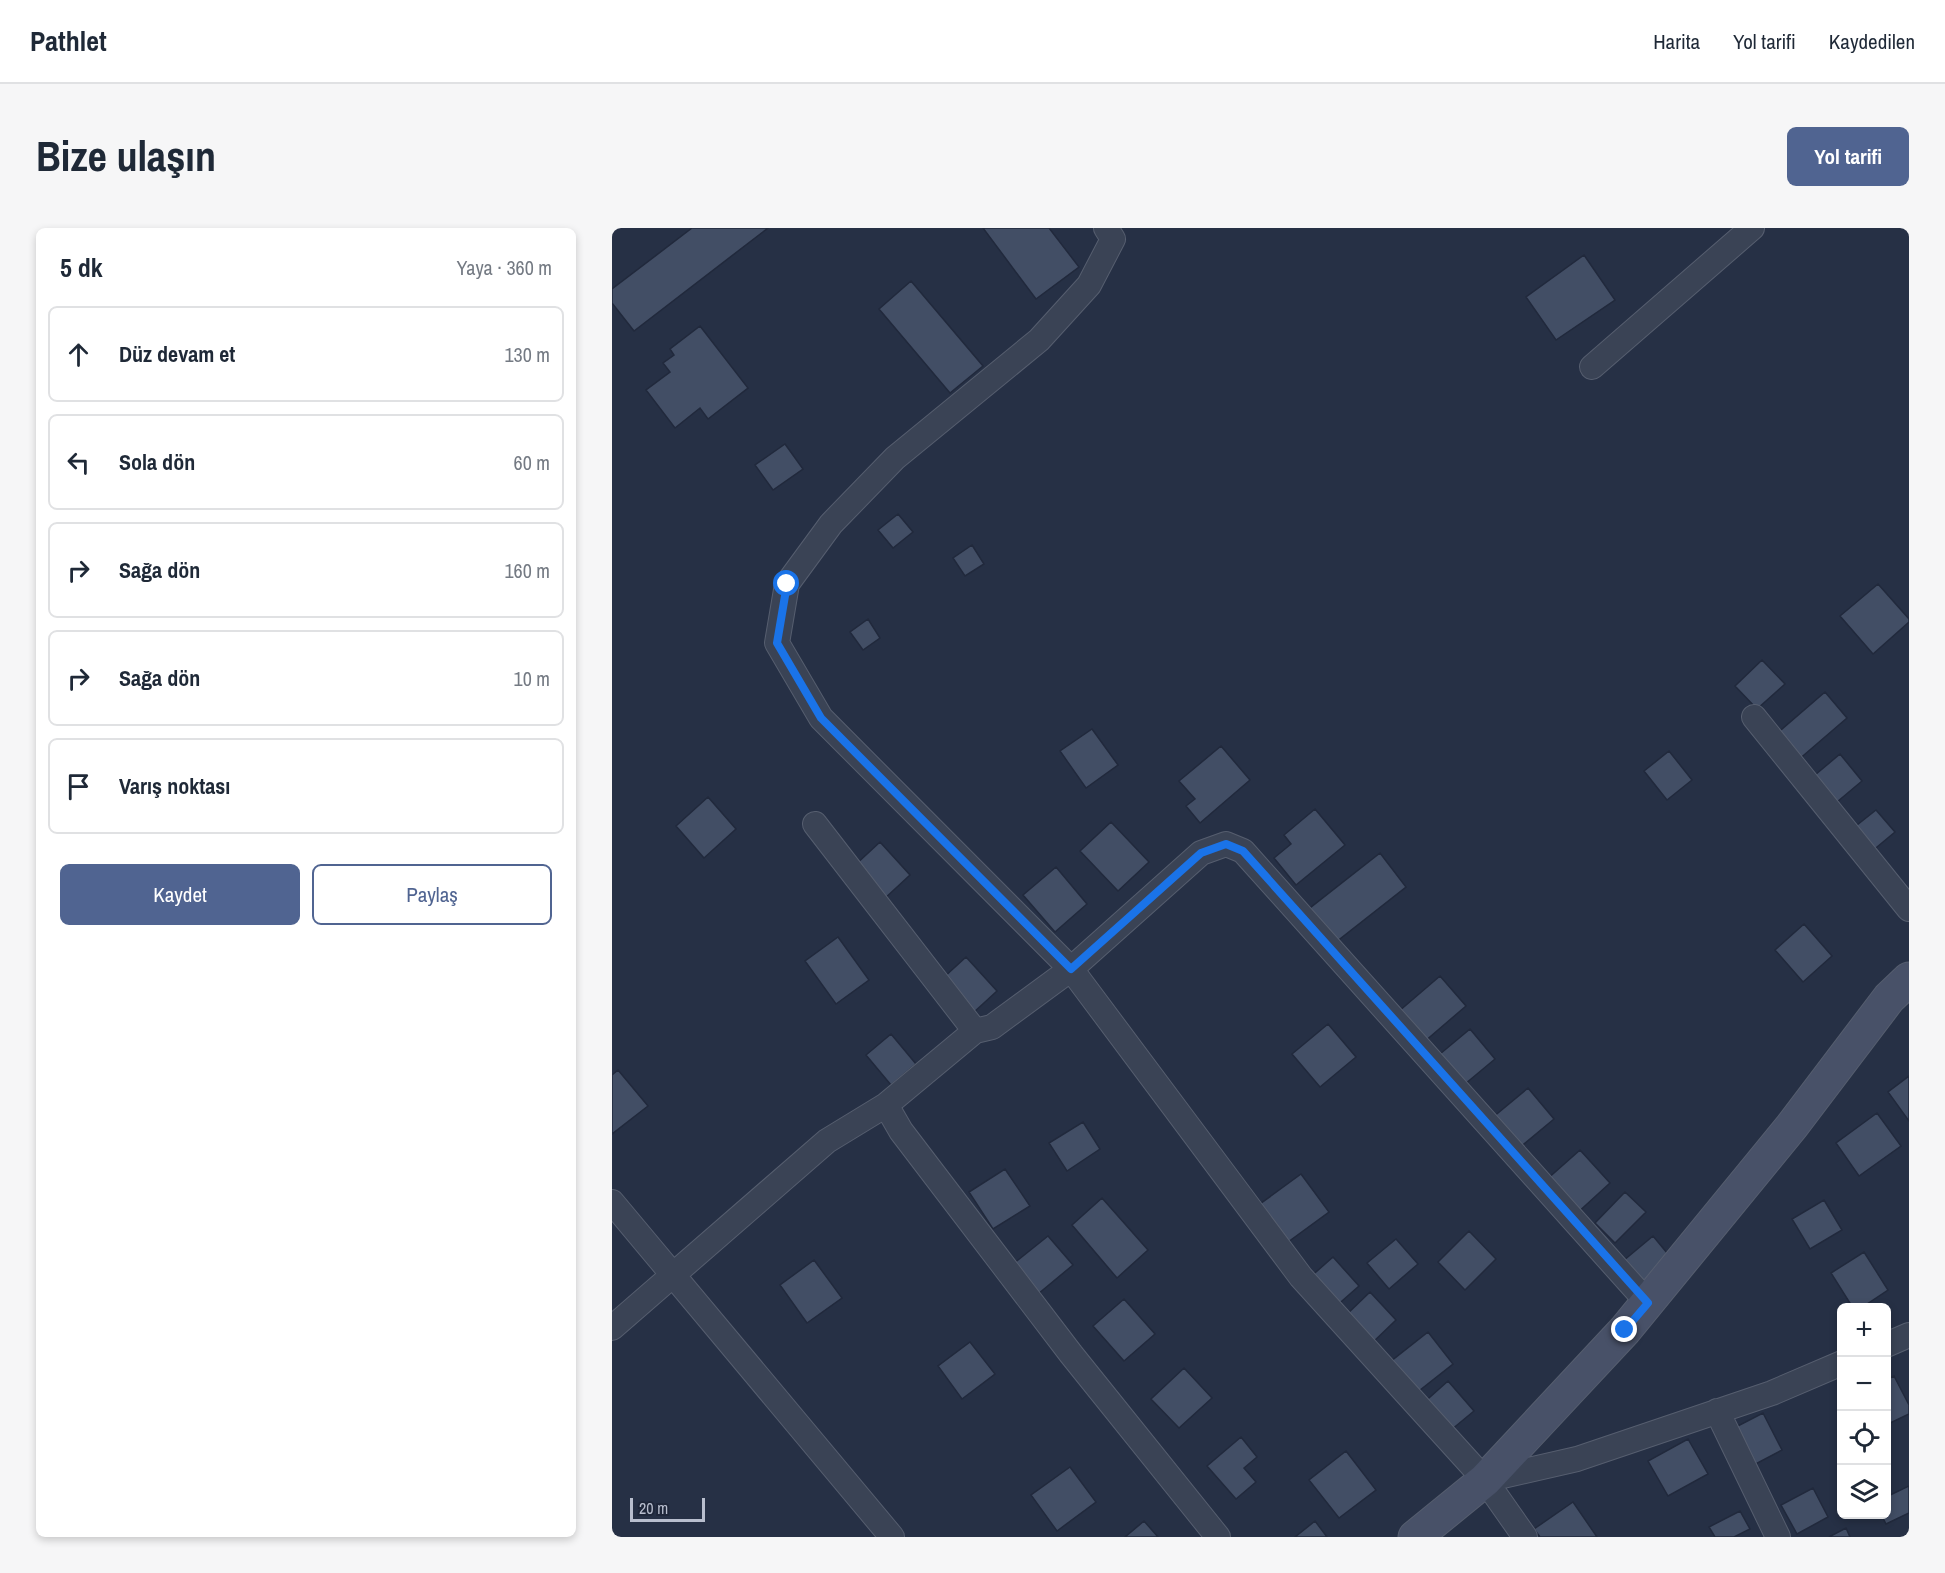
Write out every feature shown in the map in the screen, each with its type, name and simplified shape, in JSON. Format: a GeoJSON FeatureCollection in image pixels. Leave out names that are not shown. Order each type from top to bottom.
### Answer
{"type":"FeatureCollection","features":[{"type":"Feature","properties":{"kind":"street"},"geometry":{"type":"LineString","coordinates":[[1106,228],[1113,239],[1089,285],[1039,340],[895,458],[831,524],[787,584],[777,643],[821,718],[1071,969],[1301,1276],[1485,1480],[1525,1537]]}},
{"type":"Feature","properties":{"kind":"street"},"geometry":{"type":"LineString","coordinates":[[1592,367],[1752,228]]}},
{"type":"Feature","properties":{"kind":"street"},"geometry":{"type":"LineString","coordinates":[[1754,717],[1909,909]]}},
{"type":"Feature","properties":{"kind":"street"},"geometry":{"type":"LineString","coordinates":[[815,824],[975,1031]]}},
{"type":"Feature","properties":{"kind":"street"},"geometry":{"type":"LineString","coordinates":[[612,1328],[826,1141],[886,1105],[975,1031],[992,1027],[1071,969],[1201,853],[1226,844],[1243,851],[1648,1303]]}},
{"type":"Feature","properties":{"kind":"street"},"geometry":{"type":"LineString","coordinates":[[1415,1537],[1485,1480],[1625,1330],[1792,1126],[1889,998],[1909,979]]}},
{"type":"Feature","properties":{"kind":"street"},"geometry":{"type":"LineString","coordinates":[[886,1105],[901,1131],[1064,1345],[1218,1537]]}},
{"type":"Feature","properties":{"kind":"street"},"geometry":{"type":"LineString","coordinates":[[612,1202],[892,1537]]}},
{"type":"Feature","properties":{"kind":"street"},"geometry":{"type":"LineString","coordinates":[[1891,1343],[1909,1335]]}},
{"type":"Feature","properties":{"kind":"street"},"geometry":{"type":"LineString","coordinates":[[1485,1480],[1577,1459],[1772,1393],[1837,1366]]}},
{"type":"Feature","properties":{"kind":"street"},"geometry":{"type":"LineString","coordinates":[[1717,1411],[1778,1537]]}},
{"type":"Feature","properties":{"kind":"building"},"geometry":{"type":"Polygon","coordinates":[[[692,228],[768,228],[634,331],[612,303],[612,289],[692,228]]]}},
{"type":"Feature","properties":{"kind":"building"},"geometry":{"type":"Polygon","coordinates":[[[983,228],[1049,228],[1079,267],[1036,299],[983,228]]]}},
{"type":"Feature","properties":{"kind":"building"},"geometry":{"type":"Polygon","coordinates":[[[1584,255],[1615,300],[1556,340],[1526,297],[1584,255]]]}},
{"type":"Feature","properties":{"kind":"building"},"geometry":{"type":"Polygon","coordinates":[[[911,281],[983,366],[950,393],[879,309],[911,281]]]}},
{"type":"Feature","properties":{"kind":"building"},"geometry":{"type":"Polygon","coordinates":[[[700,326],[748,388],[708,419],[700,408],[675,428],[646,390],[670,372],[663,363],[674,355],[670,349],[700,326]]]}},
{"type":"Feature","properties":{"kind":"building"},"geometry":{"type":"Polygon","coordinates":[[[785,444],[803,469],[773,490],[755,465],[785,444]]]}},
{"type":"Feature","properties":{"kind":"building"},"geometry":{"type":"Polygon","coordinates":[[[898,514],[913,532],[893,548],[878,530],[898,514]]]}},
{"type":"Feature","properties":{"kind":"building"},"geometry":{"type":"Polygon","coordinates":[[[972,545],[984,564],[965,576],[953,558],[972,545]]]}},
{"type":"Feature","properties":{"kind":"building"},"geometry":{"type":"Polygon","coordinates":[[[1878,584],[1909,619],[1909,622],[1873,654],[1840,616],[1878,584]]]}},
{"type":"Feature","properties":{"kind":"building"},"geometry":{"type":"Polygon","coordinates":[[[868,619],[880,638],[863,650],[850,632],[868,619]]]}},
{"type":"Feature","properties":{"kind":"building"},"geometry":{"type":"Polygon","coordinates":[[[1762,660],[1785,684],[1757,709],[1735,686],[1762,660]]]}},
{"type":"Feature","properties":{"kind":"building"},"geometry":{"type":"Polygon","coordinates":[[[1825,692],[1847,718],[1797,761],[1775,735],[1825,692]]]}},
{"type":"Feature","properties":{"kind":"building"},"geometry":{"type":"Polygon","coordinates":[[[1092,729],[1118,765],[1086,788],[1060,751],[1092,729]]]}},
{"type":"Feature","properties":{"kind":"building"},"geometry":{"type":"Polygon","coordinates":[[[1221,746],[1250,780],[1200,823],[1186,806],[1195,799],[1179,781],[1221,746]]]}},
{"type":"Feature","properties":{"kind":"building"},"geometry":{"type":"Polygon","coordinates":[[[1669,751],[1692,780],[1667,800],[1644,771],[1669,751]]]}},
{"type":"Feature","properties":{"kind":"building"},"geometry":{"type":"Polygon","coordinates":[[[1840,754],[1862,781],[1831,807],[1809,780],[1840,754]]]}},
{"type":"Feature","properties":{"kind":"building"},"geometry":{"type":"Polygon","coordinates":[[[708,797],[736,829],[704,858],[676,826],[708,797]]]}},
{"type":"Feature","properties":{"kind":"building"},"geometry":{"type":"Polygon","coordinates":[[[1315,809],[1345,845],[1296,885],[1274,858],[1291,844],[1284,835],[1315,809]]]}},
{"type":"Feature","properties":{"kind":"building"},"geometry":{"type":"Polygon","coordinates":[[[1876,810],[1895,832],[1871,852],[1852,829],[1876,810]]]}},
{"type":"Feature","properties":{"kind":"building"},"geometry":{"type":"Polygon","coordinates":[[[1111,822],[1149,862],[1118,891],[1080,851],[1111,822]]]}},
{"type":"Feature","properties":{"kind":"building"},"geometry":{"type":"Polygon","coordinates":[[[880,842],[910,875],[883,900],[853,867],[880,842]]]}},
{"type":"Feature","properties":{"kind":"building"},"geometry":{"type":"Polygon","coordinates":[[[1380,853],[1406,887],[1336,942],[1310,908],[1380,853]]]}},
{"type":"Feature","properties":{"kind":"building"},"geometry":{"type":"Polygon","coordinates":[[[1056,867],[1087,904],[1055,932],[1023,895],[1056,867]]]}},
{"type":"Feature","properties":{"kind":"building"},"geometry":{"type":"Polygon","coordinates":[[[1804,924],[1832,956],[1803,982],[1775,950],[1804,924]]]}},
{"type":"Feature","properties":{"kind":"building"},"geometry":{"type":"Polygon","coordinates":[[[838,937],[869,980],[836,1004],[805,961],[838,937]]]}},
{"type":"Feature","properties":{"kind":"building"},"geometry":{"type":"Polygon","coordinates":[[[966,957],[997,991],[973,1013],[942,979],[966,957]]]}},
{"type":"Feature","properties":{"kind":"building"},"geometry":{"type":"Polygon","coordinates":[[[1440,976],[1466,1006],[1424,1042],[1398,1012],[1440,976]]]}},
{"type":"Feature","properties":{"kind":"building"},"geometry":{"type":"Polygon","coordinates":[[[1328,1024],[1356,1057],[1320,1087],[1292,1054],[1328,1024]]]}},
{"type":"Feature","properties":{"kind":"building"},"geometry":{"type":"Polygon","coordinates":[[[1470,1029],[1495,1059],[1465,1084],[1440,1054],[1470,1029]]]}},
{"type":"Feature","properties":{"kind":"building"},"geometry":{"type":"Polygon","coordinates":[[[891,1034],[916,1064],[891,1085],[866,1055],[891,1034]]]}},
{"type":"Feature","properties":{"kind":"building"},"geometry":{"type":"Polygon","coordinates":[[[618,1070],[648,1106],[612,1134],[612,1075],[618,1070]]]}},
{"type":"Feature","properties":{"kind":"building"},"geometry":{"type":"Polygon","coordinates":[[[1909,1076],[1909,1121],[1888,1092],[1909,1076]]]}},
{"type":"Feature","properties":{"kind":"building"},"geometry":{"type":"Polygon","coordinates":[[[1528,1088],[1554,1119],[1518,1149],[1492,1118],[1528,1088]]]}},
{"type":"Feature","properties":{"kind":"building"},"geometry":{"type":"Polygon","coordinates":[[[1877,1113],[1901,1146],[1859,1176],[1836,1143],[1877,1113]]]}},
{"type":"Feature","properties":{"kind":"building"},"geometry":{"type":"Polygon","coordinates":[[[1083,1122],[1100,1149],[1067,1171],[1049,1143],[1083,1122]]]}},
{"type":"Feature","properties":{"kind":"building"},"geometry":{"type":"Polygon","coordinates":[[[1580,1150],[1610,1183],[1575,1215],[1545,1181],[1580,1150]]]}},
{"type":"Feature","properties":{"kind":"building"},"geometry":{"type":"Polygon","coordinates":[[[1005,1169],[1030,1206],[993,1229],[969,1192],[1005,1169]]]}},
{"type":"Feature","properties":{"kind":"building"},"geometry":{"type":"Polygon","coordinates":[[[1301,1174],[1329,1212],[1288,1242],[1260,1204],[1301,1174]]]}},
{"type":"Feature","properties":{"kind":"building"},"geometry":{"type":"Polygon","coordinates":[[[1625,1192],[1646,1212],[1615,1243],[1595,1223],[1625,1192]]]}},
{"type":"Feature","properties":{"kind":"building"},"geometry":{"type":"Polygon","coordinates":[[[1102,1198],[1148,1250],[1117,1278],[1072,1225],[1102,1198]]]}},
{"type":"Feature","properties":{"kind":"building"},"geometry":{"type":"Polygon","coordinates":[[[1824,1200],[1842,1230],[1810,1249],[1792,1219],[1824,1200]]]}},
{"type":"Feature","properties":{"kind":"building"},"geometry":{"type":"Polygon","coordinates":[[[1469,1231],[1496,1259],[1465,1290],[1438,1262],[1469,1231]]]}},
{"type":"Feature","properties":{"kind":"building"},"geometry":{"type":"Polygon","coordinates":[[[1048,1236],[1073,1265],[1038,1294],[1013,1264],[1048,1236]]]}},
{"type":"Feature","properties":{"kind":"building"},"geometry":{"type":"Polygon","coordinates":[[[1653,1236],[1677,1265],[1647,1290],[1623,1261],[1653,1236]]]}},
{"type":"Feature","properties":{"kind":"building"},"geometry":{"type":"Polygon","coordinates":[[[1396,1239],[1418,1264],[1389,1289],[1367,1263],[1396,1239]]]}},
{"type":"Feature","properties":{"kind":"building"},"geometry":{"type":"Polygon","coordinates":[[[1864,1252],[1888,1290],[1868,1303],[1850,1303],[1831,1273],[1864,1252]]]}},
{"type":"Feature","properties":{"kind":"building"},"geometry":{"type":"Polygon","coordinates":[[[1333,1257],[1359,1286],[1334,1308],[1308,1279],[1333,1257]]]}},
{"type":"Feature","properties":{"kind":"building"},"geometry":{"type":"Polygon","coordinates":[[[814,1260],[842,1298],[807,1323],[780,1285],[814,1260]]]}},
{"type":"Feature","properties":{"kind":"building"},"geometry":{"type":"Polygon","coordinates":[[[1370,1292],[1396,1320],[1370,1345],[1343,1318],[1370,1292]]]}},
{"type":"Feature","properties":{"kind":"building"},"geometry":{"type":"Polygon","coordinates":[[[1124,1299],[1155,1334],[1124,1361],[1093,1326],[1124,1299]]]}},
{"type":"Feature","properties":{"kind":"building"},"geometry":{"type":"Polygon","coordinates":[[[1428,1332],[1453,1364],[1415,1394],[1390,1362],[1428,1332]]]}},
{"type":"Feature","properties":{"kind":"building"},"geometry":{"type":"Polygon","coordinates":[[[970,1342],[995,1374],[962,1399],[938,1366],[970,1342]]]}},
{"type":"Feature","properties":{"kind":"building"},"geometry":{"type":"Polygon","coordinates":[[[1184,1368],[1212,1398],[1179,1428],[1151,1399],[1184,1368]]]}},
{"type":"Feature","properties":{"kind":"building"},"geometry":{"type":"Polygon","coordinates":[[[1894,1376],[1909,1405],[1909,1414],[1891,1423],[1891,1411],[1891,1378],[1894,1376]]]}},
{"type":"Feature","properties":{"kind":"building"},"geometry":{"type":"Polygon","coordinates":[[[1448,1381],[1474,1411],[1445,1435],[1420,1406],[1448,1381]]]}},
{"type":"Feature","properties":{"kind":"building"},"geometry":{"type":"Polygon","coordinates":[[[1763,1413],[1782,1450],[1748,1468],[1728,1431],[1763,1413]]]}},
{"type":"Feature","properties":{"kind":"building"},"geometry":{"type":"Polygon","coordinates":[[[1241,1437],[1257,1457],[1244,1468],[1256,1482],[1236,1499],[1207,1466],[1241,1437]]]}},
{"type":"Feature","properties":{"kind":"building"},"geometry":{"type":"Polygon","coordinates":[[[1688,1439],[1708,1474],[1668,1496],[1648,1461],[1688,1439]]]}},
{"type":"Feature","properties":{"kind":"building"},"geometry":{"type":"Polygon","coordinates":[[[1346,1451],[1376,1490],[1339,1518],[1309,1480],[1346,1451]]]}},
{"type":"Feature","properties":{"kind":"building"},"geometry":{"type":"Polygon","coordinates":[[[1070,1467],[1096,1502],[1057,1531],[1031,1495],[1070,1467]]]}},
{"type":"Feature","properties":{"kind":"building"},"geometry":{"type":"Polygon","coordinates":[[[1909,1486],[1909,1513],[1886,1524],[1884,1519],[1891,1519],[1891,1495],[1909,1486]]]}},
{"type":"Feature","properties":{"kind":"building"},"geometry":{"type":"Polygon","coordinates":[[[1813,1488],[1828,1517],[1797,1534],[1781,1505],[1813,1488]]]}},
{"type":"Feature","properties":{"kind":"building"},"geometry":{"type":"Polygon","coordinates":[[[1573,1502],[1597,1537],[1540,1537],[1534,1529],[1573,1502]]]}},
{"type":"Feature","properties":{"kind":"building"},"geometry":{"type":"Polygon","coordinates":[[[1740,1511],[1750,1529],[1734,1537],[1715,1537],[1709,1527],[1740,1511]]]}},
{"type":"Feature","properties":{"kind":"building"},"geometry":{"type":"Polygon","coordinates":[[[1144,1521],[1158,1537],[1125,1537],[1144,1521]]]}},
{"type":"Feature","properties":{"kind":"building"},"geometry":{"type":"Polygon","coordinates":[[[1315,1521],[1327,1537],[1295,1537],[1315,1521]]]}},
{"type":"Feature","properties":{"kind":"building"},"geometry":{"type":"Polygon","coordinates":[[[1846,1528],[1850,1537],[1829,1537],[1846,1528]]]}},
{"type":"Feature","properties":{"kind":"route"},"geometry":{"type":"LineString","coordinates":[[787,584],[777,643],[821,718],[1071,969],[1201,853],[1226,844],[1243,851],[1648,1303],[1625,1330]]}}]}
